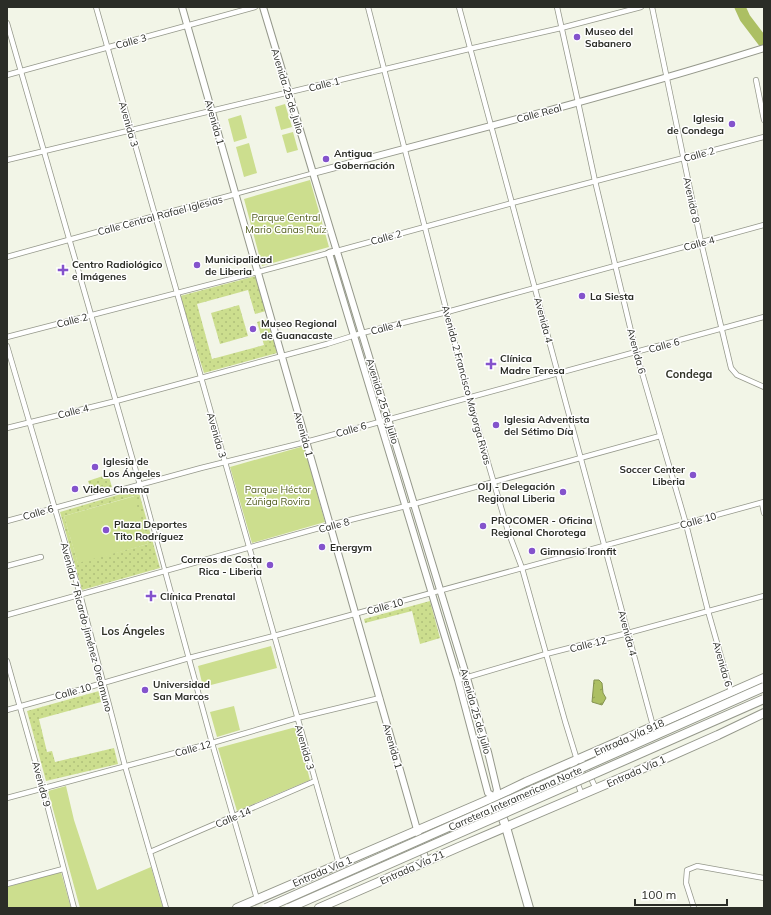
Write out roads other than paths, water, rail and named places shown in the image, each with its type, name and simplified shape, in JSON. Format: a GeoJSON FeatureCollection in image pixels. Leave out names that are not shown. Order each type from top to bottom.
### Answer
{"type":"FeatureCollection","features":[{"type":"Feature","properties":{"kind":"main road","name":"Entrada Vía 918"},"geometry":{"type":"LineString","coordinates":[[495,796],[764,678]]}},
{"type":"Feature","properties":{"kind":"main road","name":"Carretera Interamericana Norte"},"geometry":{"type":"LineString","coordinates":[[266,908],[764,687]]}},
{"type":"Feature","properties":{"kind":"main road","name":"Carretera Interamericana Norte"},"geometry":{"type":"LineString","coordinates":[[289,908],[764,699]]}},
{"type":"Feature","properties":{"kind":"main road","name":"Entrada Vía 1"},"geometry":{"type":"LineString","coordinates":[[506,827],[763,715]]}},
{"type":"Feature","properties":{"kind":"main road","name":"Avenida 25 de Julio"},"geometry":{"type":"LineString","coordinates":[[495,796],[506,827],[529,908]]}},
{"type":"Feature","properties":{"kind":"main road","name":"Entrada Vía 1"},"geometry":{"type":"LineString","coordinates":[[237,908],[495,796]]}},
{"type":"Feature","properties":{"kind":"main road","name":"Entrada Vía 21"},"geometry":{"type":"LineString","coordinates":[[319,908],[506,827]]}},
{"type":"Feature","properties":{"kind":"street","name":"Avenida 3"},"geometry":{"type":"LineString","coordinates":[[96,7],[339,864]]}},
{"type":"Feature","properties":{"kind":"street","name":"Avenida 1"},"geometry":{"type":"LineString","coordinates":[[182,7],[426,861]]}},
{"type":"Feature","properties":{"kind":"street","name":"Calle 3"},"geometry":{"type":"LineString","coordinates":[[7,75],[255,7]]}},
{"type":"Feature","properties":{"kind":"street","name":"Avenida 25 de Julio"},"geometry":{"type":"LineString","coordinates":[[263,7],[467,678],[488,752],[497,790],[495,796],[488,793],[458,680],[329,253]]}},
{"type":"Feature","properties":{"kind":"street","name":"Avenida 2 Francisco Mayorga Rivas"},"geometry":{"type":"LineString","coordinates":[[368,7],[470,398],[508,531],[522,568],[577,760]]}},
{"type":"Feature","properties":{"kind":"street","name":"Avenida 4"},"geometry":{"type":"LineString","coordinates":[[459,7],[469,49],[653,726]]}},
{"type":"Feature","properties":{"kind":"street","name":"Avenida 6"},"geometry":{"type":"LineString","coordinates":[[557,7],[595,181],[636,352],[686,524],[708,611],[731,692]]}},
{"type":"Feature","properties":{"kind":"street","name":"Calle 1"},"geometry":{"type":"LineString","coordinates":[[7,160],[561,28],[641,7]]}},
{"type":"Feature","properties":{"kind":"street","name":"Avenida 8"},"geometry":{"type":"LineString","coordinates":[[652,7],[701,242],[731,368],[737,375],[764,387]]}},
{"type":"Feature","properties":{"kind":"street"},"geometry":{"type":"LineString","coordinates":[[7,23],[140,485],[144,493],[212,743],[257,899]]}},
{"type":"Feature","properties":{"kind":"street","name":"Calle Real"},"geometry":{"type":"LineString","coordinates":[[313,173],[405,150],[764,48]]}},
{"type":"Feature","properties":{"kind":"street"},"geometry":{"type":"LineString","coordinates":[[756,80],[764,120]]}},
{"type":"Feature","properties":{"kind":"street","name":"Calle 2"},"geometry":{"type":"LineString","coordinates":[[7,337],[258,272],[764,137]]}},
{"type":"Feature","properties":{"kind":"street","name":"Calle Central Rafael Iglesias"},"geometry":{"type":"LineString","coordinates":[[7,257],[313,173]]}},
{"type":"Feature","properties":{"kind":"street","name":"Calle 4"},"geometry":{"type":"LineString","coordinates":[[7,428],[201,378],[362,333],[447,312],[764,225]]}},
{"type":"Feature","properties":{"kind":"street","name":"Calle 6"},"geometry":{"type":"LineString","coordinates":[[7,521],[764,318]]}},
{"type":"Feature","properties":{"kind":"street","name":"Avenida 7 Ricardo Jiménez Oreamuno"},"geometry":{"type":"LineString","coordinates":[[7,346],[80,594],[125,766],[166,908]]}},
{"type":"Feature","properties":{"kind":"street","name":"Calle 8"},"geometry":{"type":"LineString","coordinates":[[7,615],[330,525],[414,504],[660,436]]}},
{"type":"Feature","properties":{"kind":"street"},"geometry":{"type":"LineString","coordinates":[[763,503],[764,513]]}},
{"type":"Feature","properties":{"kind":"street","name":"Calle 10"},"geometry":{"type":"LineString","coordinates":[[7,710],[189,658],[763,503]]}},
{"type":"Feature","properties":{"kind":"street"},"geometry":{"type":"LineString","coordinates":[[7,566],[41,557]]}},
{"type":"Feature","properties":{"kind":"street","name":"Calle 12"},"geometry":{"type":"LineString","coordinates":[[458,680],[546,654],[764,596]]}},
{"type":"Feature","properties":{"kind":"street","name":"Avenida 9"},"geometry":{"type":"LineString","coordinates":[[7,661],[43,789],[74,908]]}},
{"type":"Feature","properties":{"kind":"street","name":"Calle 12"},"geometry":{"type":"LineString","coordinates":[[7,798],[212,743],[297,718],[380,698]]}},
{"type":"Feature","properties":{"kind":"street"},"geometry":{"type":"LineString","coordinates":[[582,795],[572,769],[577,760],[584,763],[596,789]]}},
{"type":"Feature","properties":{"kind":"street","name":"Calle 14"},"geometry":{"type":"LineString","coordinates":[[150,852],[315,782]]}},
{"type":"Feature","properties":{"kind":"street"},"geometry":{"type":"LineString","coordinates":[[694,908],[686,882],[687,870],[697,866],[764,878]]}},
{"type":"Feature","properties":{"kind":"street"},"geometry":{"type":"LineString","coordinates":[[7,884],[63,869]]}},
{"type":"Feature","properties":{"kind":"water"},"geometry":{"type":"Polygon","coordinates":[[[594,680],[599,680],[602,683],[603,693],[606,698],[602,705],[592,702],[594,680]]]}},
{"type":"Feature","properties":{"kind":"waterway"},"geometry":{"type":"LineString","coordinates":[[740,7],[745,18],[764,43]]}},
{"type":"Feature","properties":{"kind":"place","name":"Museo del Sabanero"},"geometry":{"type":"Point","coordinates":[577,37]}},
{"type":"Feature","properties":{"kind":"place","name":"Iglesia de Condega"},"geometry":{"type":"Point","coordinates":[732,124]}},
{"type":"Feature","properties":{"kind":"place","name":"Antigua Gobernación"},"geometry":{"type":"Point","coordinates":[326,159]}},
{"type":"Feature","properties":{"kind":"place","name":"Municipalidad de Liberia"},"geometry":{"type":"Point","coordinates":[197,265]}},
{"type":"Feature","properties":{"kind":"place","name":"Centro Radiológico e Imágenes"},"geometry":{"type":"Point","coordinates":[63,270]}},
{"type":"Feature","properties":{"kind":"place","name":"La Siesta"},"geometry":{"type":"Point","coordinates":[582,296]}},
{"type":"Feature","properties":{"kind":"place","name":"Museo Regional de Guanacaste"},"geometry":{"type":"Point","coordinates":[253,329]}},
{"type":"Feature","properties":{"kind":"place","name":"Clínica Madre Teresa"},"geometry":{"type":"Point","coordinates":[491,364]}},
{"type":"Feature","properties":{"kind":"place","name":"Iglesia Adventista del Sétimo Día"},"geometry":{"type":"Point","coordinates":[496,425]}},
{"type":"Feature","properties":{"kind":"place","name":"Iglesia de Los Ángeles"},"geometry":{"type":"Point","coordinates":[95,467]}},
{"type":"Feature","properties":{"kind":"place","name":"Soccer Center Liberia"},"geometry":{"type":"Point","coordinates":[693,475]}},
{"type":"Feature","properties":{"kind":"place","name":"Video Cinema"},"geometry":{"type":"Point","coordinates":[75,489]}},
{"type":"Feature","properties":{"kind":"place","name":"OIJ - Delegación Regional Liberia"},"geometry":{"type":"Point","coordinates":[563,492]}},
{"type":"Feature","properties":{"kind":"place","name":"PROCOMER - Oficina Regional Chorotega"},"geometry":{"type":"Point","coordinates":[483,526]}},
{"type":"Feature","properties":{"kind":"place","name":"Plaza Deportes Tito Rodríguez"},"geometry":{"type":"Point","coordinates":[106,530]}},
{"type":"Feature","properties":{"kind":"place","name":"Energym"},"geometry":{"type":"Point","coordinates":[322,547]}},
{"type":"Feature","properties":{"kind":"place","name":"Gimnasio Ironfit"},"geometry":{"type":"Point","coordinates":[532,551]}},
{"type":"Feature","properties":{"kind":"place","name":"Correos de Costa Rica - Liberia"},"geometry":{"type":"Point","coordinates":[270,565]}},
{"type":"Feature","properties":{"kind":"place","name":"Clínica Prenatal"},"geometry":{"type":"Point","coordinates":[151,596]}},
{"type":"Feature","properties":{"kind":"place","name":"Universidad San Marcos"},"geometry":{"type":"Point","coordinates":[145,690]}},
{"type":"Feature","properties":{"kind":"district","name":"Condega"},"geometry":{"type":"Point","coordinates":[689,374]}},
{"type":"Feature","properties":{"kind":"district","name":"Los Ángeles"},"geometry":{"type":"Point","coordinates":[133,631]}},
{"type":"Feature","properties":{"kind":"park label","name":"Parque Central Mario Cañas Ruíz"},"geometry":{"type":"Point","coordinates":[286,222]}},
{"type":"Feature","properties":{"kind":"park label","name":"Parque Héctor Zúñiga Rovira"},"geometry":{"type":"Point","coordinates":[278,494]}}]}
